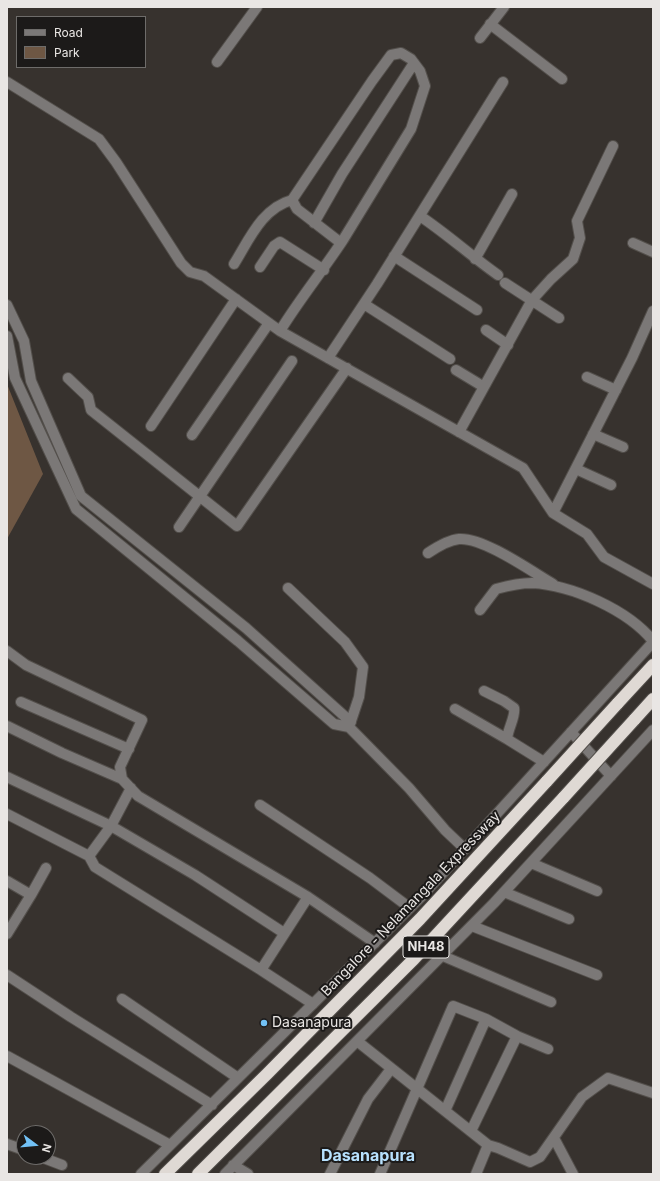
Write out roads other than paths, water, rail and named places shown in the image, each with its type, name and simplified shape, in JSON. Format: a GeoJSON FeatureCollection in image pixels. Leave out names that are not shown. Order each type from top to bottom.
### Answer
{"type":"FeatureCollection","features":[{"type":"Feature","properties":{"kind":"highway","name":"Bangalore - Nelamangala Expressway"},"geometry":{"type":"LineString","coordinates":[[165,1174],[267,1074],[420,919],[653,665]]}},
{"type":"Feature","properties":{"kind":"highway","name":"NH48"},"geometry":{"type":"LineString","coordinates":[[198,1174],[441,931],[653,700]]}},
{"type":"Feature","properties":{"kind":"street"},"geometry":{"type":"LineString","coordinates":[[218,62],[257,7]]}},
{"type":"Feature","properties":{"kind":"street"},"geometry":{"type":"LineString","coordinates":[[480,38],[504,7]]}},
{"type":"Feature","properties":{"kind":"street"},"geometry":{"type":"LineString","coordinates":[[490,24],[562,79]]}},
{"type":"Feature","properties":{"kind":"street"},"geometry":{"type":"LineString","coordinates":[[234,264],[263,217],[281,202],[292,200],[391,55],[401,53],[420,71],[425,86],[411,129],[324,270],[293,309],[280,330]]}},
{"type":"Feature","properties":{"kind":"street"},"geometry":{"type":"LineString","coordinates":[[314,223],[342,174],[414,64]]}},
{"type":"Feature","properties":{"kind":"street"},"geometry":{"type":"LineString","coordinates":[[7,82],[99,139],[116,162],[180,263],[190,272],[204,276],[280,330],[523,468],[553,513],[587,534],[604,557],[653,584]]}},
{"type":"Feature","properties":{"kind":"street"},"geometry":{"type":"LineString","coordinates":[[328,358],[420,216],[503,82]]}},
{"type":"Feature","properties":{"kind":"street"},"geometry":{"type":"LineString","coordinates":[[459,432],[532,300],[551,279],[573,259],[580,238],[577,221],[613,146]]}},
{"type":"Feature","properties":{"kind":"street"},"geometry":{"type":"LineString","coordinates":[[475,259],[512,194]]}},
{"type":"Feature","properties":{"kind":"street"},"geometry":{"type":"LineString","coordinates":[[292,200],[297,209],[341,243]]}},
{"type":"Feature","properties":{"kind":"street"},"geometry":{"type":"LineString","coordinates":[[420,216],[446,234],[475,259],[498,275]]}},
{"type":"Feature","properties":{"kind":"street"},"geometry":{"type":"LineString","coordinates":[[260,267],[274,246],[280,242],[324,270]]}},
{"type":"Feature","properties":{"kind":"street"},"geometry":{"type":"LineString","coordinates":[[634,243],[653,252]]}},
{"type":"Feature","properties":{"kind":"street"},"geometry":{"type":"LineString","coordinates":[[394,256],[477,310]]}},
{"type":"Feature","properties":{"kind":"street"},"geometry":{"type":"LineString","coordinates":[[505,283],[559,318]]}},
{"type":"Feature","properties":{"kind":"street"},"geometry":{"type":"LineString","coordinates":[[151,426],[236,299]]}},
{"type":"Feature","properties":{"kind":"street"},"geometry":{"type":"LineString","coordinates":[[364,304],[450,359]]}},
{"type":"Feature","properties":{"kind":"street"},"geometry":{"type":"LineString","coordinates":[[7,305],[24,341],[31,381],[81,496],[246,628],[350,725],[409,788],[445,830],[465,849]]}},
{"type":"Feature","properties":{"kind":"street"},"geometry":{"type":"LineString","coordinates":[[553,513],[616,390],[653,311]]}},
{"type":"Feature","properties":{"kind":"street"},"geometry":{"type":"LineString","coordinates":[[192,435],[269,323]]}},
{"type":"Feature","properties":{"kind":"street"},"geometry":{"type":"LineString","coordinates":[[486,330],[508,345]]}},
{"type":"Feature","properties":{"kind":"street"},"geometry":{"type":"LineString","coordinates":[[7,336],[15,378],[76,509],[238,641],[334,724],[350,725]]}},
{"type":"Feature","properties":{"kind":"street"},"geometry":{"type":"LineString","coordinates":[[179,527],[292,361]]}},
{"type":"Feature","properties":{"kind":"street"},"geometry":{"type":"LineString","coordinates":[[68,378],[88,397],[91,410],[237,526],[347,368]]}},
{"type":"Feature","properties":{"kind":"street"},"geometry":{"type":"LineString","coordinates":[[456,370],[484,387]]}},
{"type":"Feature","properties":{"kind":"street"},"geometry":{"type":"LineString","coordinates":[[587,377],[616,390]]}},
{"type":"Feature","properties":{"kind":"street"},"geometry":{"type":"LineString","coordinates":[[593,434],[623,447]]}},
{"type":"Feature","properties":{"kind":"street"},"geometry":{"type":"LineString","coordinates":[[576,469],[611,485]]}},
{"type":"Feature","properties":{"kind":"street"},"geometry":{"type":"LineString","coordinates":[[141,1174],[410,908],[653,642],[643,629],[626,617],[593,600],[558,587],[475,540],[458,539],[441,545],[428,552]]}},
{"type":"Feature","properties":{"kind":"street"},"geometry":{"type":"LineString","coordinates":[[480,610],[496,589],[531,583],[558,587]]}},
{"type":"Feature","properties":{"kind":"street"},"geometry":{"type":"LineString","coordinates":[[288,588],[346,642],[363,667],[359,697],[350,725]]}},
{"type":"Feature","properties":{"kind":"street"},"geometry":{"type":"LineString","coordinates":[[7,651],[26,665],[142,720],[120,767],[122,779]]}},
{"type":"Feature","properties":{"kind":"street"},"geometry":{"type":"LineString","coordinates":[[484,691],[514,708],[515,712],[508,730],[507,739]]}},
{"type":"Feature","properties":{"kind":"street"},"geometry":{"type":"LineString","coordinates":[[21,702],[129,749]]}},
{"type":"Feature","properties":{"kind":"street"},"geometry":{"type":"LineString","coordinates":[[455,709],[544,762]]}},
{"type":"Feature","properties":{"kind":"street"},"geometry":{"type":"LineString","coordinates":[[7,726],[62,753],[122,779],[138,796],[308,897],[374,943]]}},
{"type":"Feature","properties":{"kind":"street"},"geometry":{"type":"LineString","coordinates":[[571,732],[611,776]]}},
{"type":"Feature","properties":{"kind":"street"},"geometry":{"type":"LineString","coordinates":[[225,1174],[472,926],[652,732]]}},
{"type":"Feature","properties":{"kind":"street"},"geometry":{"type":"LineString","coordinates":[[7,778],[111,826],[194,875],[284,933]]}},
{"type":"Feature","properties":{"kind":"street"},"geometry":{"type":"LineString","coordinates":[[89,856],[111,826],[131,788]]}},
{"type":"Feature","properties":{"kind":"street"},"geometry":{"type":"LineString","coordinates":[[260,805],[370,878],[410,908]]}},
{"type":"Feature","properties":{"kind":"street"},"geometry":{"type":"LineString","coordinates":[[7,814],[89,856],[95,867],[313,1004]]}},
{"type":"Feature","properties":{"kind":"street"},"geometry":{"type":"LineString","coordinates":[[531,864],[597,891]]}},
{"type":"Feature","properties":{"kind":"street"},"geometry":{"type":"LineString","coordinates":[[7,934],[32,895],[46,868]]}},
{"type":"Feature","properties":{"kind":"street"},"geometry":{"type":"LineString","coordinates":[[7,881],[32,895]]}},
{"type":"Feature","properties":{"kind":"street"},"geometry":{"type":"LineString","coordinates":[[504,892],[568,919]]}},
{"type":"Feature","properties":{"kind":"street"},"geometry":{"type":"LineString","coordinates":[[261,970],[308,897]]}},
{"type":"Feature","properties":{"kind":"street"},"geometry":{"type":"LineString","coordinates":[[472,926],[597,975]]}},
{"type":"Feature","properties":{"kind":"street"},"geometry":{"type":"LineString","coordinates":[[443,956],[551,1002]]}},
{"type":"Feature","properties":{"kind":"street"},"geometry":{"type":"LineString","coordinates":[[7,974],[70,1017],[212,1105]]}},
{"type":"Feature","properties":{"kind":"street"},"geometry":{"type":"LineString","coordinates":[[122,999],[238,1078]]}},
{"type":"Feature","properties":{"kind":"street"},"geometry":{"type":"LineString","coordinates":[[380,1174],[453,1006],[486,1019],[517,1036],[548,1049]]}},
{"type":"Feature","properties":{"kind":"street"},"geometry":{"type":"LineString","coordinates":[[445,1111],[486,1019]]}},
{"type":"Feature","properties":{"kind":"street"},"geometry":{"type":"LineString","coordinates":[[471,1131],[517,1036]]}},
{"type":"Feature","properties":{"kind":"street"},"geometry":{"type":"LineString","coordinates":[[357,1041],[488,1145],[530,1162],[540,1157],[582,1098],[608,1078],[653,1093]]}},
{"type":"Feature","properties":{"kind":"street"},"geometry":{"type":"LineString","coordinates":[[7,1056],[170,1145]]}},
{"type":"Feature","properties":{"kind":"street"},"geometry":{"type":"LineString","coordinates":[[330,1174],[368,1099],[391,1069]]}},
{"type":"Feature","properties":{"kind":"street"},"geometry":{"type":"LineString","coordinates":[[554,1138],[574,1174]]}},
{"type":"Feature","properties":{"kind":"street"},"geometry":{"type":"LineString","coordinates":[[476,1174],[488,1145]]}},
{"type":"Feature","properties":{"kind":"street"},"geometry":{"type":"LineString","coordinates":[[56,1163],[62,1165]]}},
{"type":"Feature","properties":{"kind":"street"},"geometry":{"type":"LineString","coordinates":[[234,1165],[248,1174]]}},
{"type":"Feature","properties":{"kind":"place","name":"Dasanapura"},"geometry":{"type":"Point","coordinates":[264,1023]}},
{"type":"Feature","properties":{"kind":"district","name":"Dasanapura"},"geometry":{"type":"Point","coordinates":[368,1156]}}]}
